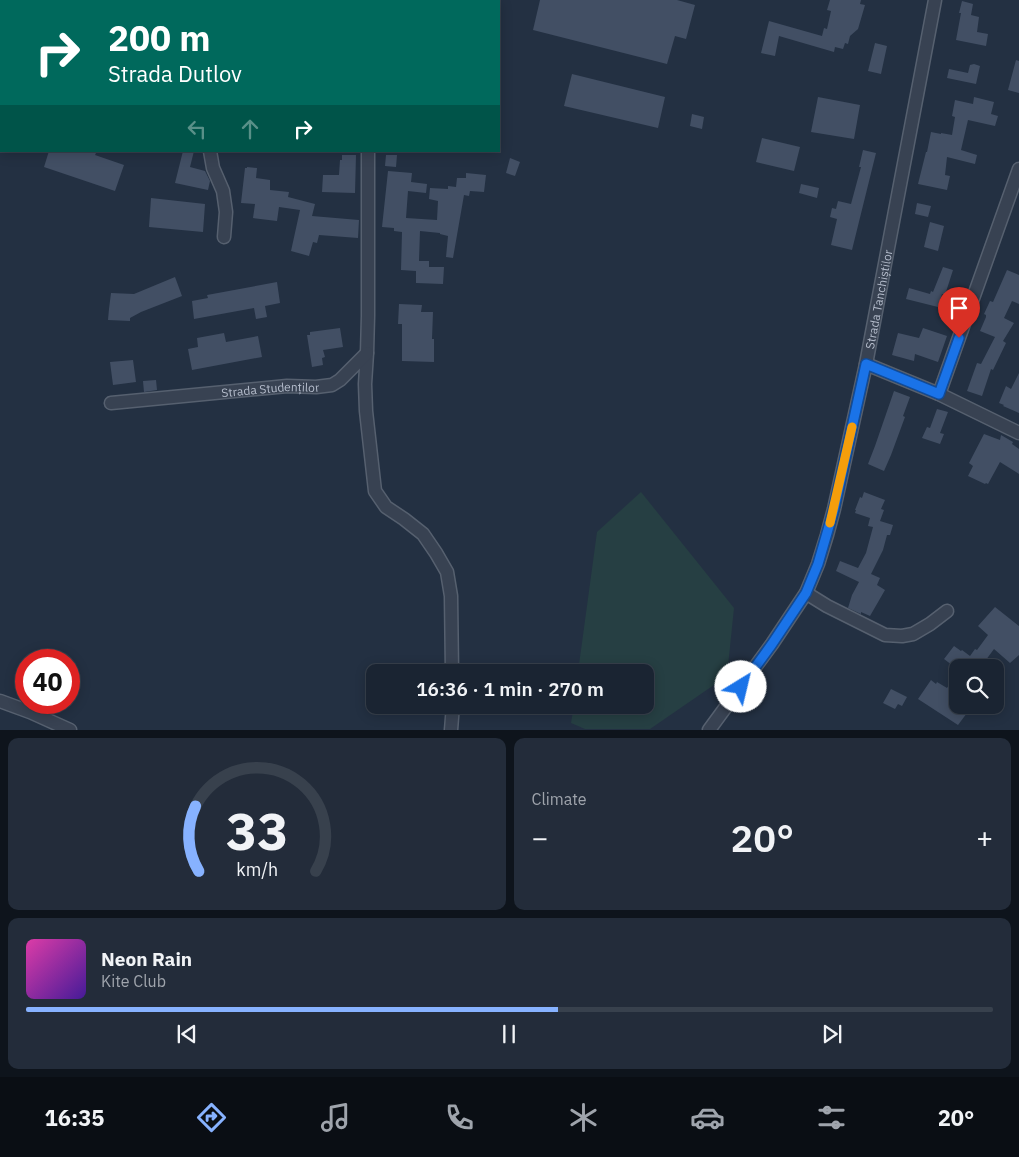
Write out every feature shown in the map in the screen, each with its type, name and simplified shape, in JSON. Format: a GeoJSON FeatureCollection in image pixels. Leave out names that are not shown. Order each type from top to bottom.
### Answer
{"type":"FeatureCollection","features":[{"type":"Feature","properties":{"kind":"street","name":"Strada Tanchiștilor"},"geometry":{"type":"LineString","coordinates":[[709,730],[772,644],[806,593],[818,564],[834,509],[866,364],[935,0]]}},
{"type":"Feature","properties":{"kind":"street"},"geometry":{"type":"LineString","coordinates":[[210,152],[213,168],[223,191],[226,212],[224,237]]}},
{"type":"Feature","properties":{"kind":"street"},"geometry":{"type":"LineString","coordinates":[[368,152],[368,316],[364,384],[375,491],[386,508],[423,534],[446,572],[452,596],[452,664]]}},
{"type":"Feature","properties":{"kind":"street"},"geometry":{"type":"LineString","coordinates":[[939,394],[1019,169]]}},
{"type":"Feature","properties":{"kind":"street","name":"Strada Studenților"},"geometry":{"type":"LineString","coordinates":[[111,403],[287,386],[316,387],[332,385],[340,380],[367,352]]}},
{"type":"Feature","properties":{"kind":"street"},"geometry":{"type":"LineString","coordinates":[[866,364],[939,394],[1019,433]]}},
{"type":"Feature","properties":{"kind":"street"},"geometry":{"type":"LineString","coordinates":[[806,593],[834,610],[885,635],[902,636],[913,634],[948,611]]}},
{"type":"Feature","properties":{"kind":"street"},"geometry":{"type":"LineString","coordinates":[[0,700],[70,730]]}},
{"type":"Feature","properties":{"kind":"street"},"geometry":{"type":"LineString","coordinates":[[451,730],[452,714]]}},
{"type":"Feature","properties":{"kind":"green space"},"geometry":{"type":"Polygon","coordinates":[[[641,492],[734,608],[727,676],[650,729],[585,729],[571,723],[572,714],[654,714],[654,664],[579,664],[597,532],[641,492]]]}},
{"type":"Feature","properties":{"kind":"building"},"geometry":{"type":"Polygon","coordinates":[[[540,0],[677,0],[695,5],[686,39],[675,36],[667,64],[533,30],[540,0]]]}},
{"type":"Feature","properties":{"kind":"building"},"geometry":{"type":"Polygon","coordinates":[[[830,0],[861,0],[860,4],[865,5],[858,29],[850,36],[848,44],[845,43],[843,49],[835,47],[834,52],[779,36],[775,56],[761,53],[769,21],[822,36],[824,28],[827,29],[831,11],[827,10],[830,0]]]}},
{"type":"Feature","properties":{"kind":"building"},"geometry":{"type":"Polygon","coordinates":[[[962,1],[973,4],[971,15],[979,17],[977,32],[988,34],[986,46],[956,40],[962,1]]]}},
{"type":"Feature","properties":{"kind":"building"},"geometry":{"type":"Polygon","coordinates":[[[875,43],[887,46],[881,74],[868,71],[875,43]]]}},
{"type":"Feature","properties":{"kind":"building"},"geometry":{"type":"Polygon","coordinates":[[[1016,60],[1019,61],[1019,93],[1008,90],[1016,60]]]}},
{"type":"Feature","properties":{"kind":"building"},"geometry":{"type":"Polygon","coordinates":[[[970,65],[980,66],[976,84],[947,78],[949,69],[968,73],[970,65]]]}},
{"type":"Feature","properties":{"kind":"building"},"geometry":{"type":"Polygon","coordinates":[[[572,74],[665,97],[658,128],[564,106],[572,74]]]}},
{"type":"Feature","properties":{"kind":"building"},"geometry":{"type":"Polygon","coordinates":[[[818,97],[860,105],[854,139],[811,132],[818,97]]]}},
{"type":"Feature","properties":{"kind":"building"},"geometry":{"type":"Polygon","coordinates":[[[974,97],[994,102],[991,114],[998,116],[995,126],[968,120],[961,150],[977,155],[975,164],[947,157],[945,175],[950,176],[947,190],[918,184],[931,132],[952,135],[955,117],[952,116],[955,100],[973,104],[974,97]]]}},
{"type":"Feature","properties":{"kind":"building"},"geometry":{"type":"Polygon","coordinates":[[[692,114],[704,117],[702,129],[690,126],[692,114]]]}},
{"type":"Feature","properties":{"kind":"building"},"geometry":{"type":"Polygon","coordinates":[[[762,138],[800,147],[794,171],[756,162],[762,138]]]}},
{"type":"Feature","properties":{"kind":"building"},"geometry":{"type":"Polygon","coordinates":[[[863,150],[876,153],[852,250],[831,245],[837,219],[830,217],[832,208],[836,209],[838,201],[851,204],[861,167],[859,167],[863,150]]]}},
{"type":"Feature","properties":{"kind":"building"},"geometry":{"type":"Polygon","coordinates":[[[49,152],[96,152],[95,155],[124,165],[115,191],[44,167],[49,152]]]}},
{"type":"Feature","properties":{"kind":"building"},"geometry":{"type":"Polygon","coordinates":[[[183,152],[194,152],[190,167],[205,171],[210,181],[208,190],[175,183],[183,152]]]}},
{"type":"Feature","properties":{"kind":"building"},"geometry":{"type":"Polygon","coordinates":[[[342,155],[356,155],[355,193],[322,192],[323,175],[339,175],[342,155]]]}},
{"type":"Feature","properties":{"kind":"building"},"geometry":{"type":"Polygon","coordinates":[[[386,155],[397,155],[396,167],[385,166],[386,155]]]}},
{"type":"Feature","properties":{"kind":"building"},"geometry":{"type":"Polygon","coordinates":[[[510,158],[520,162],[515,176],[506,173],[510,158]]]}},
{"type":"Feature","properties":{"kind":"building"},"geometry":{"type":"Polygon","coordinates":[[[245,168],[257,168],[256,178],[270,180],[270,190],[289,192],[288,197],[315,204],[312,216],[359,220],[358,238],[319,235],[317,243],[313,242],[309,256],[291,251],[300,210],[279,207],[277,221],[253,218],[255,204],[241,203],[245,168]]]}},
{"type":"Feature","properties":{"kind":"building"},"geometry":{"type":"Polygon","coordinates":[[[388,171],[412,173],[411,182],[427,184],[426,193],[408,191],[406,218],[437,220],[438,201],[429,199],[430,188],[448,189],[448,186],[456,187],[457,178],[466,178],[466,173],[486,175],[484,192],[470,191],[469,196],[464,195],[453,258],[446,257],[448,236],[440,233],[420,231],[419,261],[429,261],[429,267],[444,267],[443,284],[416,283],[416,271],[401,270],[402,232],[394,231],[394,228],[382,227],[388,171]]]}},
{"type":"Feature","properties":{"kind":"building"},"geometry":{"type":"Polygon","coordinates":[[[801,184],[819,188],[817,198],[799,193],[801,184]]]}},
{"type":"Feature","properties":{"kind":"building"},"geometry":{"type":"Polygon","coordinates":[[[151,198],[205,204],[203,232],[149,227],[151,198]]]}},
{"type":"Feature","properties":{"kind":"building"},"geometry":{"type":"Polygon","coordinates":[[[917,203],[931,206],[928,217],[915,214],[917,203]]]}},
{"type":"Feature","properties":{"kind":"building"},"geometry":{"type":"Polygon","coordinates":[[[930,222],[944,226],[938,251],[924,247],[930,222]]]}},
{"type":"Feature","properties":{"kind":"building"},"geometry":{"type":"Polygon","coordinates":[[[943,267],[953,270],[945,295],[942,294],[938,307],[906,299],[909,288],[930,294],[931,291],[933,292],[943,267]]]}},
{"type":"Feature","properties":{"kind":"building"},"geometry":{"type":"Polygon","coordinates":[[[1007,270],[1019,275],[1019,304],[1012,301],[1004,318],[1014,323],[1003,341],[1006,343],[993,370],[991,369],[982,396],[967,391],[977,363],[981,364],[995,337],[980,331],[986,317],[984,314],[990,301],[993,302],[1007,270]]]}},
{"type":"Feature","properties":{"kind":"building"},"geometry":{"type":"Polygon","coordinates":[[[175,277],[182,296],[141,312],[130,318],[130,321],[108,320],[111,293],[134,294],[175,277]]]}},
{"type":"Feature","properties":{"kind":"building"},"geometry":{"type":"Polygon","coordinates":[[[277,282],[280,303],[265,306],[267,317],[256,319],[254,308],[194,319],[192,301],[208,298],[207,295],[277,282]]]}},
{"type":"Feature","properties":{"kind":"building"},"geometry":{"type":"Polygon","coordinates":[[[399,304],[422,305],[421,312],[433,312],[432,339],[434,339],[434,362],[402,361],[402,324],[398,324],[399,304]]]}},
{"type":"Feature","properties":{"kind":"building"},"geometry":{"type":"Polygon","coordinates":[[[340,328],[343,347],[323,350],[325,357],[322,358],[323,365],[312,367],[307,335],[310,335],[310,332],[340,328]]]}},
{"type":"Feature","properties":{"kind":"building"},"geometry":{"type":"Polygon","coordinates":[[[923,328],[947,336],[938,362],[915,354],[914,361],[892,355],[898,333],[919,338],[923,328]]]}},
{"type":"Feature","properties":{"kind":"building"},"geometry":{"type":"Polygon","coordinates":[[[224,333],[226,342],[258,336],[262,357],[192,370],[188,349],[198,347],[197,338],[224,333]]]}},
{"type":"Feature","properties":{"kind":"building"},"geometry":{"type":"Polygon","coordinates":[[[133,360],[136,382],[113,385],[110,362],[133,360]]]}},
{"type":"Feature","properties":{"kind":"building"},"geometry":{"type":"Polygon","coordinates":[[[1019,373],[1019,413],[999,403],[1006,386],[1011,389],[1019,373]]]}},
{"type":"Feature","properties":{"kind":"building"},"geometry":{"type":"Polygon","coordinates":[[[156,380],[157,390],[144,392],[143,381],[156,380]]]}},
{"type":"Feature","properties":{"kind":"building"},"geometry":{"type":"Polygon","coordinates":[[[894,391],[910,397],[903,416],[905,417],[884,471],[868,464],[894,391]]]}},
{"type":"Feature","properties":{"kind":"building"},"geometry":{"type":"Polygon","coordinates":[[[937,409],[948,412],[940,433],[944,434],[940,444],[922,438],[927,427],[930,428],[937,409]]]}},
{"type":"Feature","properties":{"kind":"building"},"geometry":{"type":"Polygon","coordinates":[[[984,434],[1000,440],[1001,435],[1013,442],[1012,444],[1019,449],[1019,474],[1000,462],[988,484],[968,476],[973,466],[969,463],[984,434]]]}},
{"type":"Feature","properties":{"kind":"building"},"geometry":{"type":"Polygon","coordinates":[[[864,492],[885,500],[881,509],[884,510],[880,521],[893,525],[871,574],[880,578],[877,585],[885,590],[870,616],[848,608],[859,582],[836,571],[840,561],[858,568],[866,553],[873,527],[868,526],[870,518],[855,513],[860,497],[862,498],[864,492]]]}},
{"type":"Feature","properties":{"kind":"building"},"geometry":{"type":"Polygon","coordinates":[[[995,607],[1019,626],[1019,655],[1010,663],[994,649],[987,659],[949,659],[949,663],[944,659],[954,646],[970,656],[975,649],[977,650],[988,635],[978,626],[995,607]]]}},
{"type":"Feature","properties":{"kind":"building"},"geometry":{"type":"Polygon","coordinates":[[[931,680],[947,688],[949,685],[949,714],[966,714],[958,725],[918,699],[931,680]]]}},
{"type":"Feature","properties":{"kind":"building"},"geometry":{"type":"Polygon","coordinates":[[[891,689],[907,697],[902,706],[898,704],[895,709],[883,703],[891,689]]]}},
{"type":"Feature","properties":{"kind":"slow traffic"},"geometry":{"type":"LineString","coordinates":[[830,523],[852,427]]}},
{"type":"Feature","properties":{"kind":"route"},"geometry":{"type":"LineString","coordinates":[[741,687],[806,593],[818,564],[834,509],[866,364],[939,394],[959,338]]}}]}
